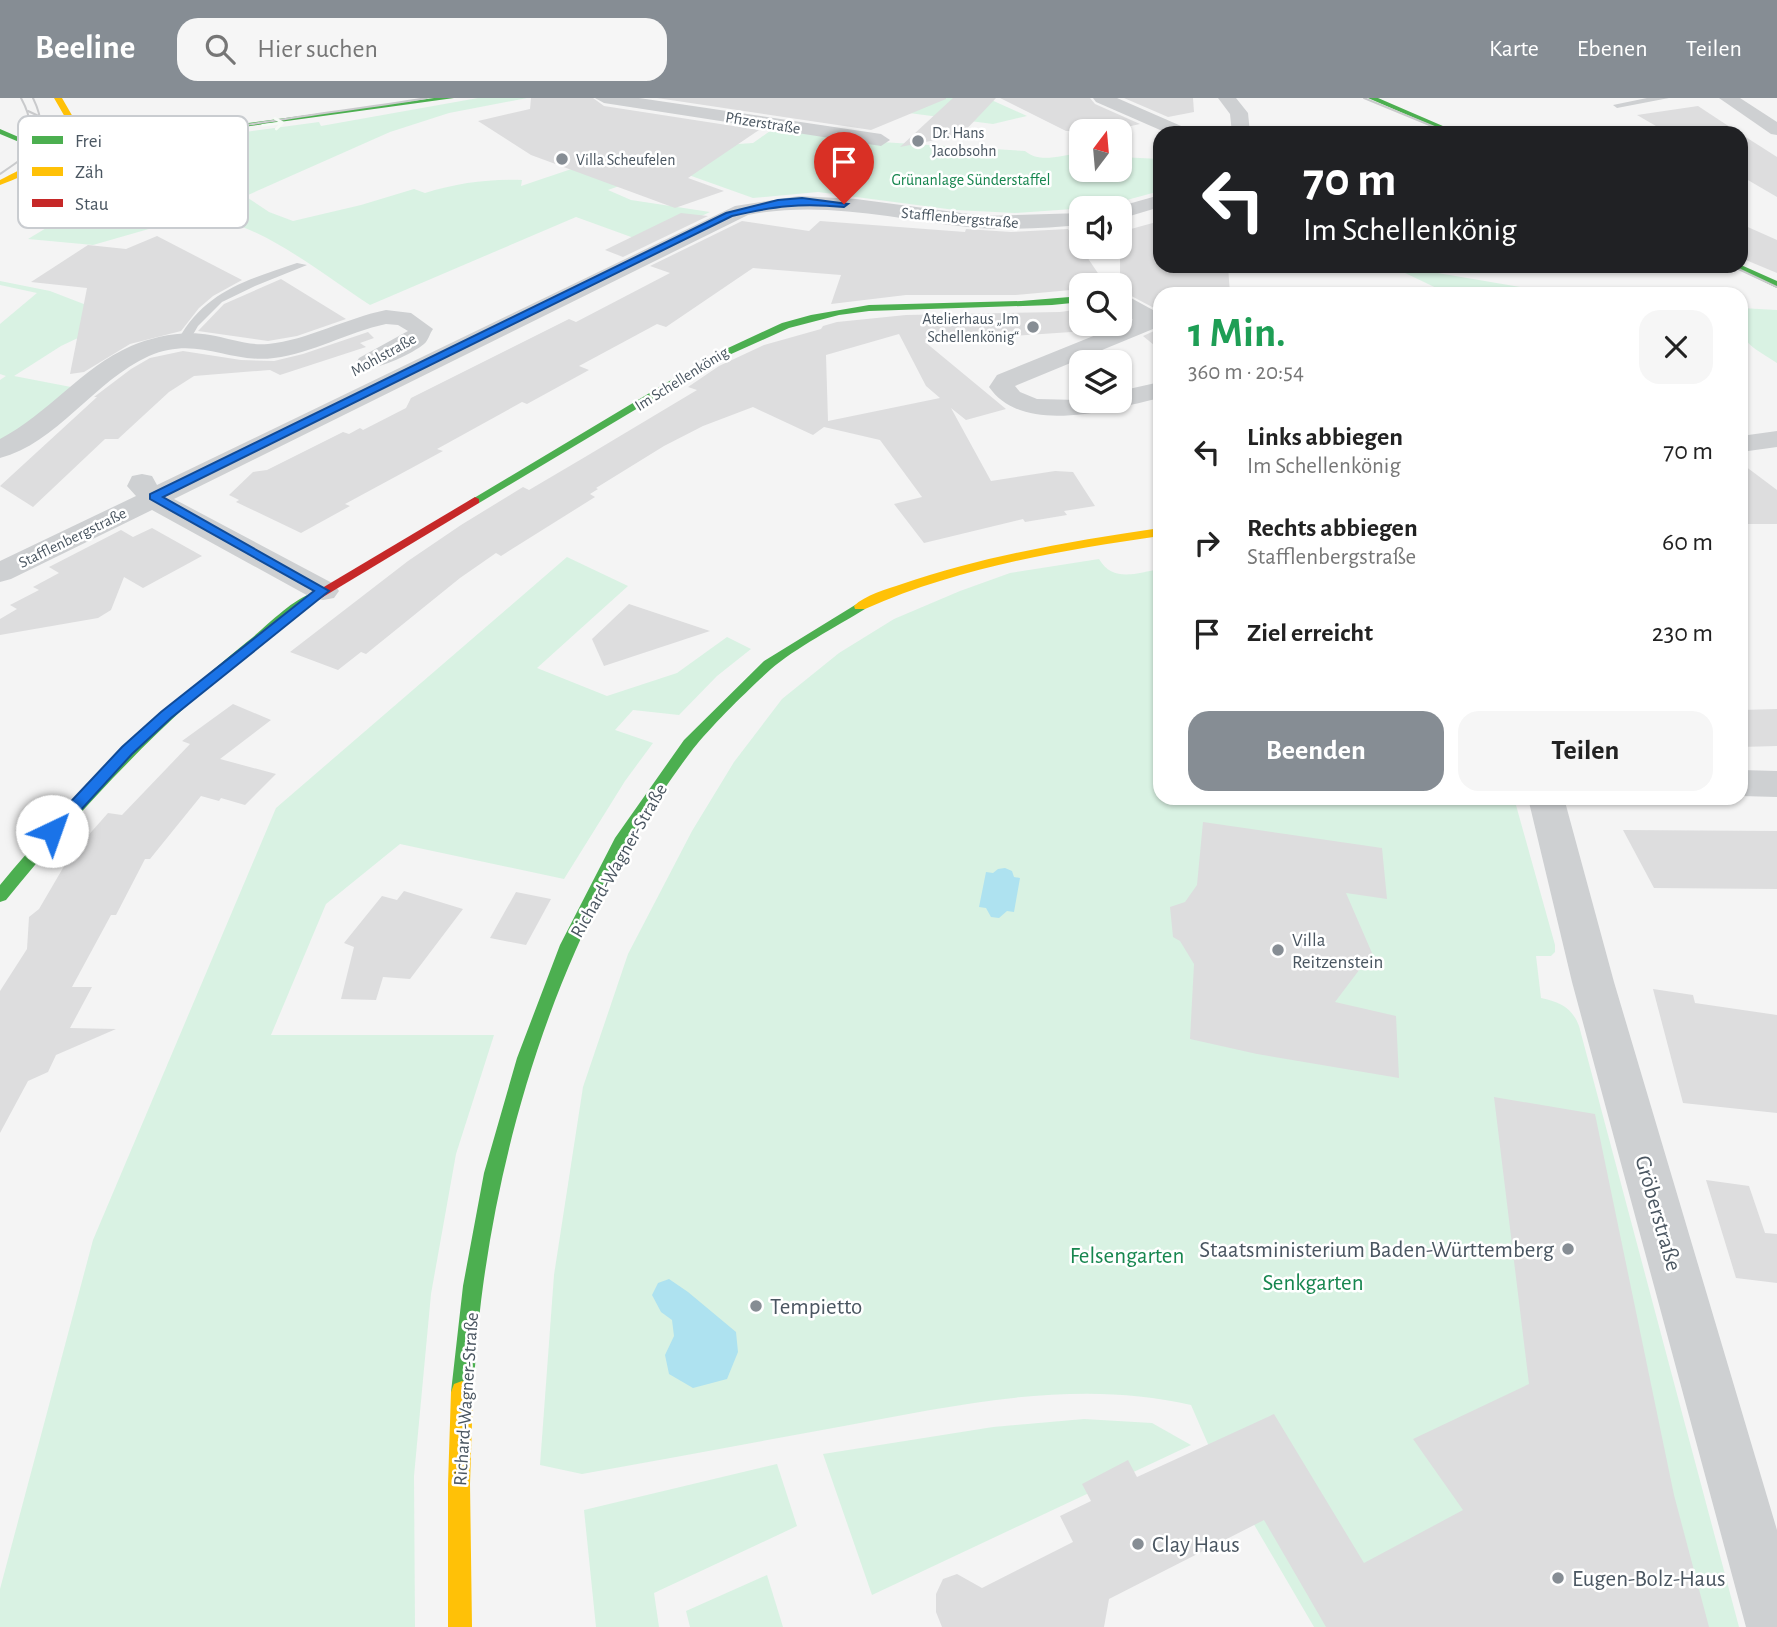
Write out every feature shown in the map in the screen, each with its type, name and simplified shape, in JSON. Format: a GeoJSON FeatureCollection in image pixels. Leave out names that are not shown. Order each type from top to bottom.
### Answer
{"type":"FeatureCollection","features":[{"type":"Feature","properties":{"kind":"street"},"geometry":{"type":"LineString","coordinates":[[58,98],[69,116]]}},
{"type":"Feature","properties":{"kind":"street"},"geometry":{"type":"LineString","coordinates":[[219,116],[369,98]]}},
{"type":"Feature","properties":{"kind":"street"},"geometry":{"type":"LineString","coordinates":[[248,124],[331,116],[450,98]]}},
{"type":"Feature","properties":{"kind":"street","name":"Pfizerstraße"},"geometry":{"type":"LineString","coordinates":[[604,98],[881,140]]}},
{"type":"Feature","properties":{"kind":"street"},"geometry":{"type":"LineString","coordinates":[[1102,98],[1169,126]]}},
{"type":"Feature","properties":{"kind":"street"},"geometry":{"type":"LineString","coordinates":[[1227,98],[1239,113],[1240,126]]}},
{"type":"Feature","properties":{"kind":"street"},"geometry":{"type":"LineString","coordinates":[[1372,98],[1438,126]]}},
{"type":"Feature","properties":{"kind":"street"},"geometry":{"type":"LineString","coordinates":[[1728,98],[1777,130]]}},
{"type":"Feature","properties":{"kind":"street"},"geometry":{"type":"LineString","coordinates":[[1746,110],[1777,108]]}},
{"type":"Feature","properties":{"kind":"street"},"geometry":{"type":"LineString","coordinates":[[0,131],[18,139]]}},
{"type":"Feature","properties":{"kind":"street"},"geometry":{"type":"LineString","coordinates":[[10,156],[18,153]]}},
{"type":"Feature","properties":{"kind":"street"},"geometry":{"type":"LineString","coordinates":[[0,183],[18,172]]}},
{"type":"Feature","properties":{"kind":"street","name":"Stafflenbergstraße"},"geometry":{"type":"LineString","coordinates":[[0,573],[742,210],[802,201],[973,221],[1020,223],[1069,220]]}},
{"type":"Feature","properties":{"kind":"street"},"geometry":{"type":"LineString","coordinates":[[1132,209],[1153,203]]}},
{"type":"Feature","properties":{"kind":"street"},"geometry":{"type":"LineString","coordinates":[[1748,271],[1777,285]]}},
{"type":"Feature","properties":{"kind":"street","name":"Im Schellenkönig"},"geometry":{"type":"LineString","coordinates":[[0,897],[52,831],[127,751],[204,682],[323,591],[651,397],[681,375],[737,343],[766,330],[816,315],[871,306],[1012,306],[1069,300]]}},
{"type":"Feature","properties":{"kind":"street"},"geometry":{"type":"LineString","coordinates":[[1132,307],[1145,315],[1145,324],[1132,329]]}},
{"type":"Feature","properties":{"kind":"street","name":"Mohlstraße"},"geometry":{"type":"LineString","coordinates":[[0,450],[44,424],[120,361],[151,347],[184,340],[209,342],[243,351],[266,352],[292,347],[379,318],[398,317],[419,327],[421,332],[418,337],[348,373]]}},
{"type":"Feature","properties":{"kind":"street"},"geometry":{"type":"LineString","coordinates":[[1080,350],[1115,336]]}},
{"type":"Feature","properties":{"kind":"street"},"geometry":{"type":"LineString","coordinates":[[1069,355],[1006,380],[1002,387],[1021,402],[1038,407],[1069,404]]}},
{"type":"Feature","properties":{"kind":"street"},"geometry":{"type":"LineString","coordinates":[[1132,396],[1153,392]]}},
{"type":"Feature","properties":{"kind":"street"},"geometry":{"type":"LineString","coordinates":[[286,406],[145,479],[141,486],[154,496],[323,591]]}},
{"type":"Feature","properties":{"kind":"street"},"geometry":{"type":"LineString","coordinates":[[1748,443],[1777,439]]}},
{"type":"Feature","properties":{"kind":"street","name":"Richard-Wagner-Straße"},"geometry":{"type":"LineString","coordinates":[[460,1627],[460,1433],[466,1337],[485,1222],[528,1046],[552,981],[588,903],[647,804],[680,757],[750,679],[780,654],[827,624],[900,587],[952,569],[1020,553],[1153,533]]}},
{"type":"Feature","properties":{"kind":"street"},"geometry":{"type":"LineString","coordinates":[[1748,783],[1777,784]]}},
{"type":"Feature","properties":{"kind":"street","name":"Gröberstraße"},"geometry":{"type":"LineString","coordinates":[[1548,805],[1593,982],[1776,1627]]}},
{"type":"Feature","properties":{"kind":"lane"},"geometry":{"type":"LineString","coordinates":[[1617,105],[1665,98]]}},
{"type":"Feature","properties":{"kind":"lane"},"geometry":{"type":"LineString","coordinates":[[184,340],[193,323],[217,301],[252,282],[301,265]]}},
{"type":"Feature","properties":{"kind":"green space"},"geometry":{"type":"Polygon","coordinates":[[[478,98],[527,98],[449,113],[390,132],[248,195],[248,132],[319,122],[321,126],[478,98]]]}},
{"type":"Feature","properties":{"kind":"green space"},"geometry":{"type":"Polygon","coordinates":[[[855,98],[987,98],[1027,116],[993,124],[840,104],[855,98]]]}},
{"type":"Feature","properties":{"kind":"green space","name":"Grünanlage Sünderstaffel"},"geometry":{"type":"Polygon","coordinates":[[[777,126],[881,142],[1025,151],[1045,158],[1069,155],[1069,182],[1132,182],[1132,158],[1153,159],[1153,193],[1132,199],[1132,196],[1069,196],[1069,209],[1015,213],[955,210],[818,192],[753,198],[669,168],[608,190],[631,200],[710,212],[645,242],[576,217],[370,305],[286,249],[244,228],[248,228],[248,198],[269,212],[293,221],[414,189],[425,193],[461,184],[497,180],[522,180],[521,186],[622,152],[753,143],[777,126]]]}},
{"type":"Feature","properties":{"kind":"green space"},"geometry":{"type":"Polygon","coordinates":[[[46,228],[152,228],[93,245],[28,239],[46,228]]]}},
{"type":"Feature","properties":{"kind":"green space"},"geometry":{"type":"Polygon","coordinates":[[[1405,273],[1438,273],[1520,287],[1434,287],[1405,273]]]}},
{"type":"Feature","properties":{"kind":"green space"},"geometry":{"type":"Polygon","coordinates":[[[0,281],[50,291],[120,318],[61,346],[14,376],[71,387],[30,423],[0,442],[0,380],[6,376],[0,374],[0,324],[37,293],[0,285],[0,281]]]}},
{"type":"Feature","properties":{"kind":"green space"},"geometry":{"type":"Polygon","coordinates":[[[1748,308],[1777,310],[1777,363],[1748,342],[1748,308]]]}},
{"type":"Feature","properties":{"kind":"green space"},"geometry":{"type":"Polygon","coordinates":[[[567,557],[628,586],[537,668],[607,696],[677,673],[727,637],[751,649],[717,676],[679,715],[633,710],[615,730],[653,743],[625,781],[564,879],[400,844],[326,904],[271,1035],[494,1035],[456,1154],[431,1294],[414,1476],[415,1627],[0,1627],[0,1589],[93,1240],[276,808],[567,557]]]}},
{"type":"Feature","properties":{"kind":"green space"},"geometry":{"type":"Polygon","coordinates":[[[1099,559],[1118,574],[1153,570],[1153,805],[1516,805],[1555,945],[1555,952],[1551,956],[1536,956],[1541,998],[1564,1006],[1573,1014],[1579,1026],[1739,1627],[1314,1627],[1211,1451],[1191,1405],[1148,1397],[1061,1394],[973,1403],[582,1474],[540,1465],[554,1275],[583,1087],[628,954],[692,831],[734,762],[782,699],[839,653],[894,619],[1010,573],[1099,559]]]}},
{"type":"Feature","properties":{"kind":"green space"},"geometry":{"type":"Polygon","coordinates":[[[1084,1419],[1152,1423],[1191,1445],[872,1595],[823,1454],[993,1427],[1084,1419]]]}},
{"type":"Feature","properties":{"kind":"green space"},"geometry":{"type":"Polygon","coordinates":[[[777,1464],[797,1526],[654,1593],[659,1627],[596,1627],[584,1510],[777,1464]]]}},
{"type":"Feature","properties":{"kind":"green space"},"geometry":{"type":"Polygon","coordinates":[[[767,1575],[783,1627],[690,1627],[686,1611],[767,1575]]]}},
{"type":"Feature","properties":{"kind":"water"},"geometry":{"type":"Polygon","coordinates":[[[1005,868],[1012,871],[1014,877],[1020,878],[1014,912],[1007,911],[999,918],[991,917],[986,908],[979,907],[986,872],[993,873],[1005,868]]]}},
{"type":"Feature","properties":{"kind":"water"},"geometry":{"type":"Polygon","coordinates":[[[669,1279],[736,1332],[738,1352],[727,1379],[693,1388],[669,1374],[665,1355],[674,1336],[672,1320],[661,1312],[652,1295],[658,1283],[669,1279]]]}},
{"type":"Feature","properties":{"kind":"building"},"geometry":{"type":"Polygon","coordinates":[[[531,98],[593,98],[604,106],[759,130],[688,178],[724,191],[675,208],[531,155],[478,121],[530,109],[531,98]]]}},
{"type":"Feature","properties":{"kind":"building"},"geometry":{"type":"Polygon","coordinates":[[[657,98],[946,98],[946,99],[871,130],[657,98]]]}},
{"type":"Feature","properties":{"kind":"building"},"geometry":{"type":"Polygon","coordinates":[[[953,98],[996,98],[961,135],[900,147],[953,98]]]}},
{"type":"Feature","properties":{"kind":"building"},"geometry":{"type":"Polygon","coordinates":[[[1000,98],[1090,98],[1095,104],[1129,119],[1069,119],[1069,131],[1000,98]]]}},
{"type":"Feature","properties":{"kind":"building"},"geometry":{"type":"Polygon","coordinates":[[[1124,98],[1193,98],[1194,112],[1168,117],[1124,98]]]}},
{"type":"Feature","properties":{"kind":"building"},"geometry":{"type":"Polygon","coordinates":[[[1698,106],[1728,126],[1656,126],[1637,115],[1698,106]]]}},
{"type":"Feature","properties":{"kind":"building"},"geometry":{"type":"Polygon","coordinates":[[[1748,138],[1777,157],[1777,197],[1748,180],[1748,138]]]}},
{"type":"Feature","properties":{"kind":"building"},"geometry":{"type":"Polygon","coordinates":[[[681,213],[708,216],[623,257],[605,250],[681,213]]]}},
{"type":"Feature","properties":{"kind":"building"},"geometry":{"type":"Polygon","coordinates":[[[742,221],[809,231],[820,221],[965,232],[966,229],[1011,232],[1068,229],[1069,259],[1088,259],[1098,273],[1069,273],[1069,290],[1016,295],[906,295],[831,304],[841,275],[753,268],[666,327],[657,324],[579,366],[589,370],[527,404],[522,402],[437,449],[443,451],[345,504],[350,506],[301,533],[236,502],[239,500],[229,495],[253,472],[267,470],[343,432],[349,434],[360,428],[363,430],[406,408],[411,398],[569,319],[576,322],[670,273],[650,266],[742,221]]]}},
{"type":"Feature","properties":{"kind":"building"},"geometry":{"type":"Polygon","coordinates":[[[1153,223],[1153,273],[1228,273],[1230,287],[1153,287],[1153,307],[1132,296],[1132,273],[1120,273],[1120,259],[1132,259],[1132,229],[1153,223]]]}},
{"type":"Feature","properties":{"kind":"building"},"geometry":{"type":"Polygon","coordinates":[[[1748,227],[1777,240],[1777,273],[1748,261],[1748,227]]]}},
{"type":"Feature","properties":{"kind":"building"},"geometry":{"type":"Polygon","coordinates":[[[157,236],[242,280],[213,296],[199,308],[181,331],[130,344],[84,372],[70,374],[87,288],[31,282],[88,245],[126,249],[157,236]]]}},
{"type":"Feature","properties":{"kind":"building"},"geometry":{"type":"Polygon","coordinates":[[[281,279],[346,319],[297,336],[268,341],[198,331],[224,304],[281,279]]]}},
{"type":"Feature","properties":{"kind":"building"},"geometry":{"type":"Polygon","coordinates":[[[1069,311],[1069,332],[925,342],[1006,409],[966,420],[951,408],[991,481],[1055,471],[1073,472],[1095,506],[1064,511],[1067,515],[1025,522],[1023,519],[924,543],[894,504],[922,497],[880,440],[824,427],[813,435],[753,407],[703,426],[664,446],[596,488],[598,489],[590,494],[595,497],[501,556],[496,553],[460,578],[366,654],[361,652],[338,670],[290,652],[408,561],[461,525],[523,487],[529,490],[697,390],[688,387],[719,366],[764,345],[837,322],[906,315],[1069,311]],[[899,334],[826,355],[828,421],[940,398],[926,386],[899,334]]]}},
{"type":"Feature","properties":{"kind":"building"},"geometry":{"type":"Polygon","coordinates":[[[1153,331],[1153,344],[1143,336],[1153,331]]]}},
{"type":"Feature","properties":{"kind":"building"},"geometry":{"type":"Polygon","coordinates":[[[368,332],[374,338],[360,343],[366,347],[280,375],[270,370],[194,376],[169,392],[118,439],[105,439],[33,507],[0,486],[97,397],[94,397],[150,358],[183,351],[241,360],[274,361],[368,332]]]}},
{"type":"Feature","properties":{"kind":"building"},"geometry":{"type":"Polygon","coordinates":[[[1748,468],[1777,490],[1777,524],[1748,524],[1748,468]]]}},
{"type":"Feature","properties":{"kind":"building"},"geometry":{"type":"Polygon","coordinates":[[[152,528],[202,556],[143,588],[124,577],[111,610],[98,618],[0,635],[0,619],[17,609],[10,605],[39,590],[33,587],[59,573],[49,567],[121,530],[133,537],[152,528]]]}},
{"type":"Feature","properties":{"kind":"building"},"geometry":{"type":"Polygon","coordinates":[[[629,604],[710,631],[604,666],[592,639],[629,604]]]}},
{"type":"Feature","properties":{"kind":"building"},"geometry":{"type":"Polygon","coordinates":[[[233,704],[271,720],[220,759],[276,774],[245,805],[201,796],[150,859],[145,859],[116,915],[111,915],[72,987],[92,987],[70,1028],[116,1029],[56,1055],[48,1072],[28,1081],[0,1133],[0,991],[27,949],[29,917],[39,909],[70,856],[108,813],[122,815],[190,744],[182,741],[233,704]]]}},
{"type":"Feature","properties":{"kind":"building"},"geometry":{"type":"Polygon","coordinates":[[[1777,709],[1777,746],[1748,747],[1748,710],[1777,709]]]}},
{"type":"Feature","properties":{"kind":"building","name":"Villa Reitzenstein"},"geometry":{"type":"Polygon","coordinates":[[[1203,822],[1382,848],[1387,899],[1346,893],[1372,953],[1335,1002],[1396,1016],[1399,1078],[1257,1054],[1190,1039],[1194,964],[1180,941],[1173,937],[1170,907],[1185,902],[1197,885],[1203,822]]]}},
{"type":"Feature","properties":{"kind":"building"},"geometry":{"type":"Polygon","coordinates":[[[1623,830],[1777,831],[1777,889],[1654,888],[1623,830]]]}},
{"type":"Feature","properties":{"kind":"building"},"geometry":{"type":"Polygon","coordinates":[[[404,891],[463,909],[410,979],[383,977],[376,1000],[341,999],[354,947],[344,943],[382,896],[397,900],[404,891]]]}},
{"type":"Feature","properties":{"kind":"building"},"geometry":{"type":"Polygon","coordinates":[[[516,892],[551,899],[526,945],[490,938],[516,892]]]}},
{"type":"Feature","properties":{"kind":"building"},"geometry":{"type":"Polygon","coordinates":[[[1653,989],[1693,995],[1695,1003],[1777,1015],[1777,1113],[1683,1103],[1653,989]]]}},
{"type":"Feature","properties":{"kind":"building","name":"Staatsministerium Baden-Württemberg"},"geometry":{"type":"Polygon","coordinates":[[[1494,1097],[1595,1114],[1674,1495],[1709,1627],[1326,1627],[1264,1520],[1109,1599],[1104,1627],[942,1627],[936,1612],[936,1594],[943,1579],[957,1574],[982,1588],[1073,1542],[1060,1516],[1091,1501],[1082,1484],[1128,1460],[1137,1477],[1274,1414],[1364,1563],[1463,1510],[1413,1439],[1529,1384],[1494,1097]]]}},
{"type":"Feature","properties":{"kind":"building"},"geometry":{"type":"Polygon","coordinates":[[[1706,1180],[1749,1186],[1765,1233],[1777,1234],[1777,1283],[1736,1278],[1706,1180]]]}},
{"type":"Feature","properties":{"kind":"tram line"},"geometry":{"type":"LineString","coordinates":[[21,98],[28,116]]}},
{"type":"Feature","properties":{"kind":"tram line"},"geometry":{"type":"LineString","coordinates":[[33,98],[40,116]]}},
{"type":"Feature","properties":{"kind":"tram line"},"geometry":{"type":"LineString","coordinates":[[248,124],[427,98]]}},
{"type":"Feature","properties":{"kind":"tram line"},"geometry":{"type":"LineString","coordinates":[[1364,98],[1432,126]]}},
{"type":"Feature","properties":{"kind":"tram line"},"geometry":{"type":"LineString","coordinates":[[28,111],[40,116]]}},
{"type":"Feature","properties":{"kind":"tram line"},"geometry":{"type":"LineString","coordinates":[[0,174],[18,162]]}},
{"type":"Feature","properties":{"kind":"tram line"},"geometry":{"type":"LineString","coordinates":[[1747,273],[1777,287]]}},
{"type":"Feature","properties":{"kind":"traffic: fast"},"geometry":{"type":"LineString","coordinates":[[248,125],[450,98]]}},
{"type":"Feature","properties":{"kind":"traffic: fast"},"geometry":{"type":"LineString","coordinates":[[1372,98],[1438,126]]}},
{"type":"Feature","properties":{"kind":"traffic: fast"},"geometry":{"type":"LineString","coordinates":[[0,131],[18,139]]}},
{"type":"Feature","properties":{"kind":"traffic: fast"},"geometry":{"type":"LineString","coordinates":[[1748,271],[1777,285]]}},
{"type":"Feature","properties":{"kind":"traffic: fast"},"geometry":{"type":"LineString","coordinates":[[475,501],[716,357],[785,325],[869,308],[1069,300]]}},
{"type":"Feature","properties":{"kind":"traffic: fast"},"geometry":{"type":"LineString","coordinates":[[0,896],[87,795],[148,734],[180,704],[313,597]]}},
{"type":"Feature","properties":{"kind":"traffic: fast"},"geometry":{"type":"LineString","coordinates":[[462,1392],[473,1286],[494,1173],[526,1058],[569,945],[623,838],[690,743],[768,664],[860,606]]}},
{"type":"Feature","properties":{"kind":"traffic: slow"},"geometry":{"type":"LineString","coordinates":[[58,98],[68,116]]}},
{"type":"Feature","properties":{"kind":"traffic: slow"},"geometry":{"type":"LineString","coordinates":[[0,183],[18,173]]}},
{"type":"Feature","properties":{"kind":"traffic: slow"},"geometry":{"type":"LineString","coordinates":[[860,606],[932,578],[970,567],[1045,550],[1153,533]]}},
{"type":"Feature","properties":{"kind":"traffic: slow"},"geometry":{"type":"LineString","coordinates":[[460,1627],[459,1484],[462,1392]]}},
{"type":"Feature","properties":{"kind":"traffic: jam"},"geometry":{"type":"LineString","coordinates":[[313,597],[475,501]]}},
{"type":"Feature","properties":{"kind":"place","name":"Dr. Hans Jacobsohn"},"geometry":{"type":"Point","coordinates":[918,141]}},
{"type":"Feature","properties":{"kind":"place","name":"Villa Scheufelen"},"geometry":{"type":"Point","coordinates":[562,159]}},
{"type":"Feature","properties":{"kind":"place","name":"Atelierhaus „Im Schellenkönig“"},"geometry":{"type":"Point","coordinates":[1033,327]}},
{"type":"Feature","properties":{"kind":"place","name":"Villa Reitzenstein"},"geometry":{"type":"Point","coordinates":[1278,950]}},
{"type":"Feature","properties":{"kind":"place","name":"Staatsministerium Baden-Württemberg"},"geometry":{"type":"Point","coordinates":[1568,1249]}},
{"type":"Feature","properties":{"kind":"place","name":"Tempietto"},"geometry":{"type":"Point","coordinates":[756,1306]}},
{"type":"Feature","properties":{"kind":"place","name":"Clay Haus"},"geometry":{"type":"Point","coordinates":[1138,1544]}},
{"type":"Feature","properties":{"kind":"place","name":"Eugen-Bolz-Haus"},"geometry":{"type":"Point","coordinates":[1558,1578]}},
{"type":"Feature","properties":{"kind":"route"},"geometry":{"type":"LineString","coordinates":[[52,831],[127,751],[166,715],[204,682],[323,591],[164,505],[154,496],[729,214],[778,203],[802,201],[844,204]]}},
{"type":"Feature","properties":{"kind":"park label","name":"Felsengarten"},"geometry":{"type":"Point","coordinates":[1127,1255]}},
{"type":"Feature","properties":{"kind":"park label","name":"Senkgarten"},"geometry":{"type":"Point","coordinates":[1313,1282]}}]}
